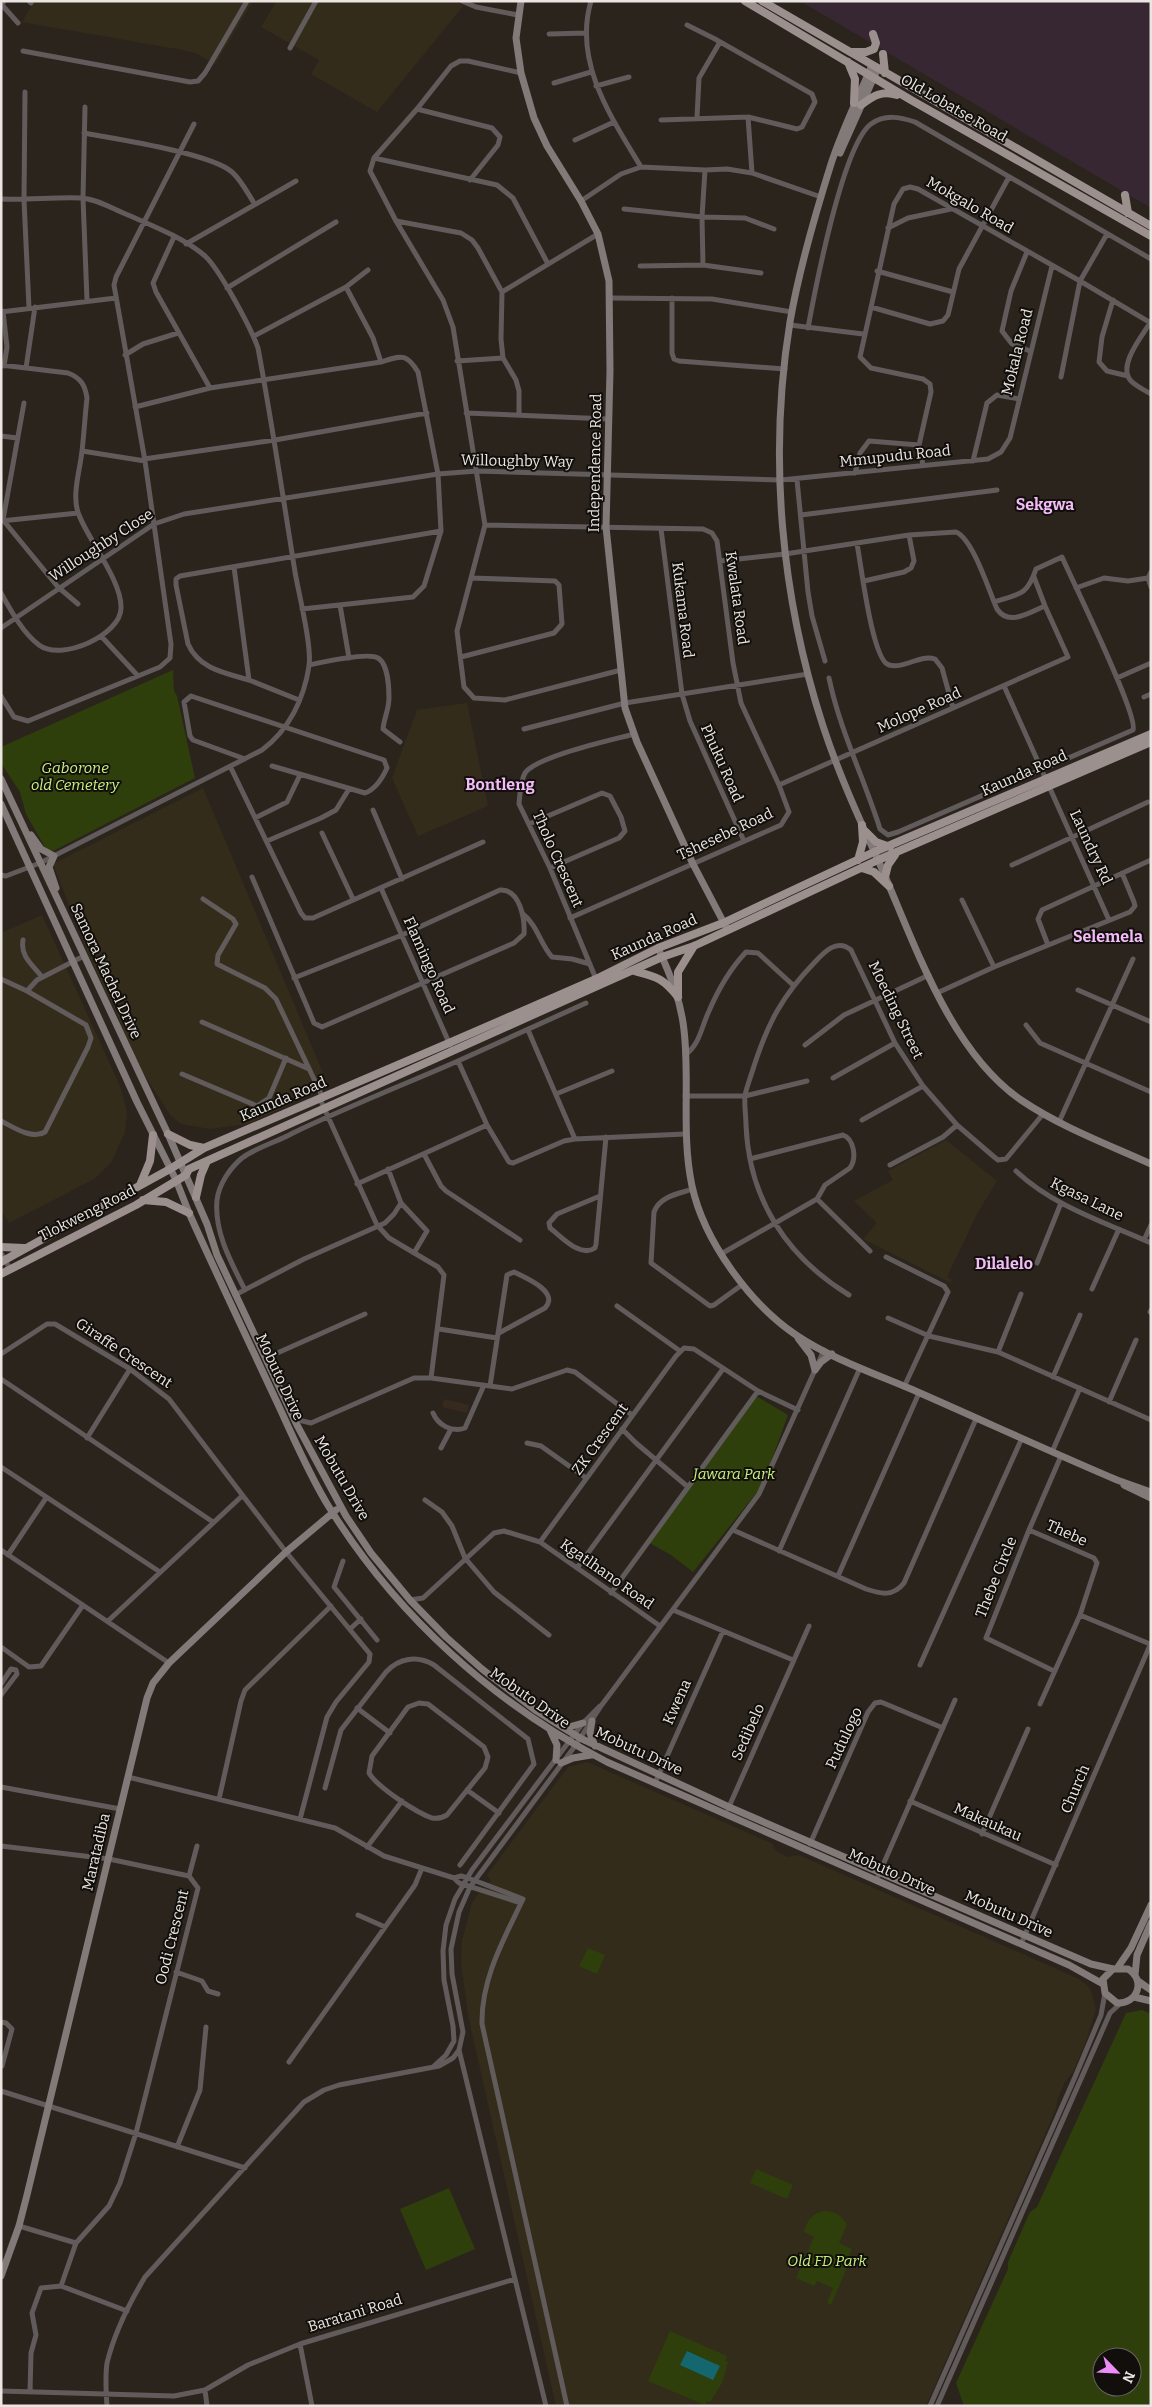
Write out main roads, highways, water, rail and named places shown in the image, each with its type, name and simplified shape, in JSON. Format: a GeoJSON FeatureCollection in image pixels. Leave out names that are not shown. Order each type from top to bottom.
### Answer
{"type":"FeatureCollection","features":[{"type":"Feature","properties":{"kind":"main road","name":"Old Lobatse Road"},"geometry":{"type":"LineString","coordinates":[[746,1],[911,100],[1151,236]]}},
{"type":"Feature","properties":{"kind":"main road","name":"Old Lobatse Road"},"geometry":{"type":"LineString","coordinates":[[762,1],[1151,226]]}},
{"type":"Feature","properties":{"kind":"main road"},"geometry":{"type":"LineString","coordinates":[[849,52],[872,50],[876,45],[872,34]]}},
{"type":"Feature","properties":{"kind":"main road"},"geometry":{"type":"LineString","coordinates":[[883,54],[885,73]]}},
{"type":"Feature","properties":{"kind":"main road"},"geometry":{"type":"LineString","coordinates":[[847,61],[855,79],[857,104],[884,92],[911,100]]}},
{"type":"Feature","properties":{"kind":"main road"},"geometry":{"type":"LineString","coordinates":[[1125,195],[1128,213]]}},
{"type":"Feature","properties":{"kind":"main road","name":"Kaunda Road"},"geometry":{"type":"LineString","coordinates":[[170,1169],[204,1148],[449,1043],[596,978],[658,948],[725,926],[896,854],[1151,734]]}},
{"type":"Feature","properties":{"kind":"main road","name":"Kaunda Road"},"geometry":{"type":"LineString","coordinates":[[186,1175],[189,1169],[323,1108],[453,1052],[662,957],[694,946],[725,926],[874,852],[1048,781],[1151,742]]}},
{"type":"Feature","properties":{"kind":"main road"},"geometry":{"type":"LineString","coordinates":[[858,860],[864,829],[876,842],[890,847]]}},
{"type":"Feature","properties":{"kind":"main road"},"geometry":{"type":"LineString","coordinates":[[885,877],[888,865],[896,854]]}},
{"type":"Feature","properties":{"kind":"main road"},"geometry":{"type":"LineString","coordinates":[[862,868],[874,872],[889,886]]}},
{"type":"Feature","properties":{"kind":"main road"},"geometry":{"type":"LineString","coordinates":[[634,970],[658,977],[666,982],[678,997],[678,972],[694,946]]}},
{"type":"Feature","properties":{"kind":"main road"},"geometry":{"type":"LineString","coordinates":[[168,1134],[190,1145],[204,1148]]}},
{"type":"Feature","properties":{"kind":"main road"},"geometry":{"type":"LineString","coordinates":[[140,1185],[150,1161],[153,1135]]}},
{"type":"Feature","properties":{"kind":"main road"},"geometry":{"type":"LineString","coordinates":[[196,1197],[201,1175],[207,1161]]}},
{"type":"Feature","properties":{"kind":"main road","name":"Tlokweng Road"},"geometry":{"type":"LineString","coordinates":[[2,1258],[26,1248],[170,1169]]}},
{"type":"Feature","properties":{"kind":"main road","name":"Tlokweng Road"},"geometry":{"type":"LineString","coordinates":[[1,1274],[136,1204],[186,1175]]}},
{"type":"Feature","properties":{"kind":"main road"},"geometry":{"type":"LineString","coordinates":[[136,1204],[142,1201],[160,1200],[189,1213]]}},
{"type":"Feature","properties":{"kind":"main road"},"geometry":{"type":"LineString","coordinates":[[1,1247],[26,1248]]}},
{"type":"Feature","properties":{"kind":"water"},"geometry":{"type":"Polygon","coordinates":[[[687,2351],[720,2366],[713,2380],[680,2365],[687,2351]]]}},
{"type":"Feature","properties":{"kind":"district","name":"Sekgwa"},"geometry":{"type":"Point","coordinates":[1045,504]}},
{"type":"Feature","properties":{"kind":"district","name":"Bontleng"},"geometry":{"type":"Point","coordinates":[500,784]}},
{"type":"Feature","properties":{"kind":"district","name":"Selemela"},"geometry":{"type":"Point","coordinates":[1108,936]}},
{"type":"Feature","properties":{"kind":"district","name":"Dilalelo"},"geometry":{"type":"Point","coordinates":[1004,1263]}},
{"type":"Feature","properties":{"kind":"park label","name":"Gaborone old Cemetery"},"geometry":{"type":"Point","coordinates":[75,776]}},
{"type":"Feature","properties":{"kind":"park label","name":"Jawara Park"},"geometry":{"type":"Point","coordinates":[734,1474]}},
{"type":"Feature","properties":{"kind":"park label","name":"Old FD Park"},"geometry":{"type":"Point","coordinates":[827,2261]}}]}
